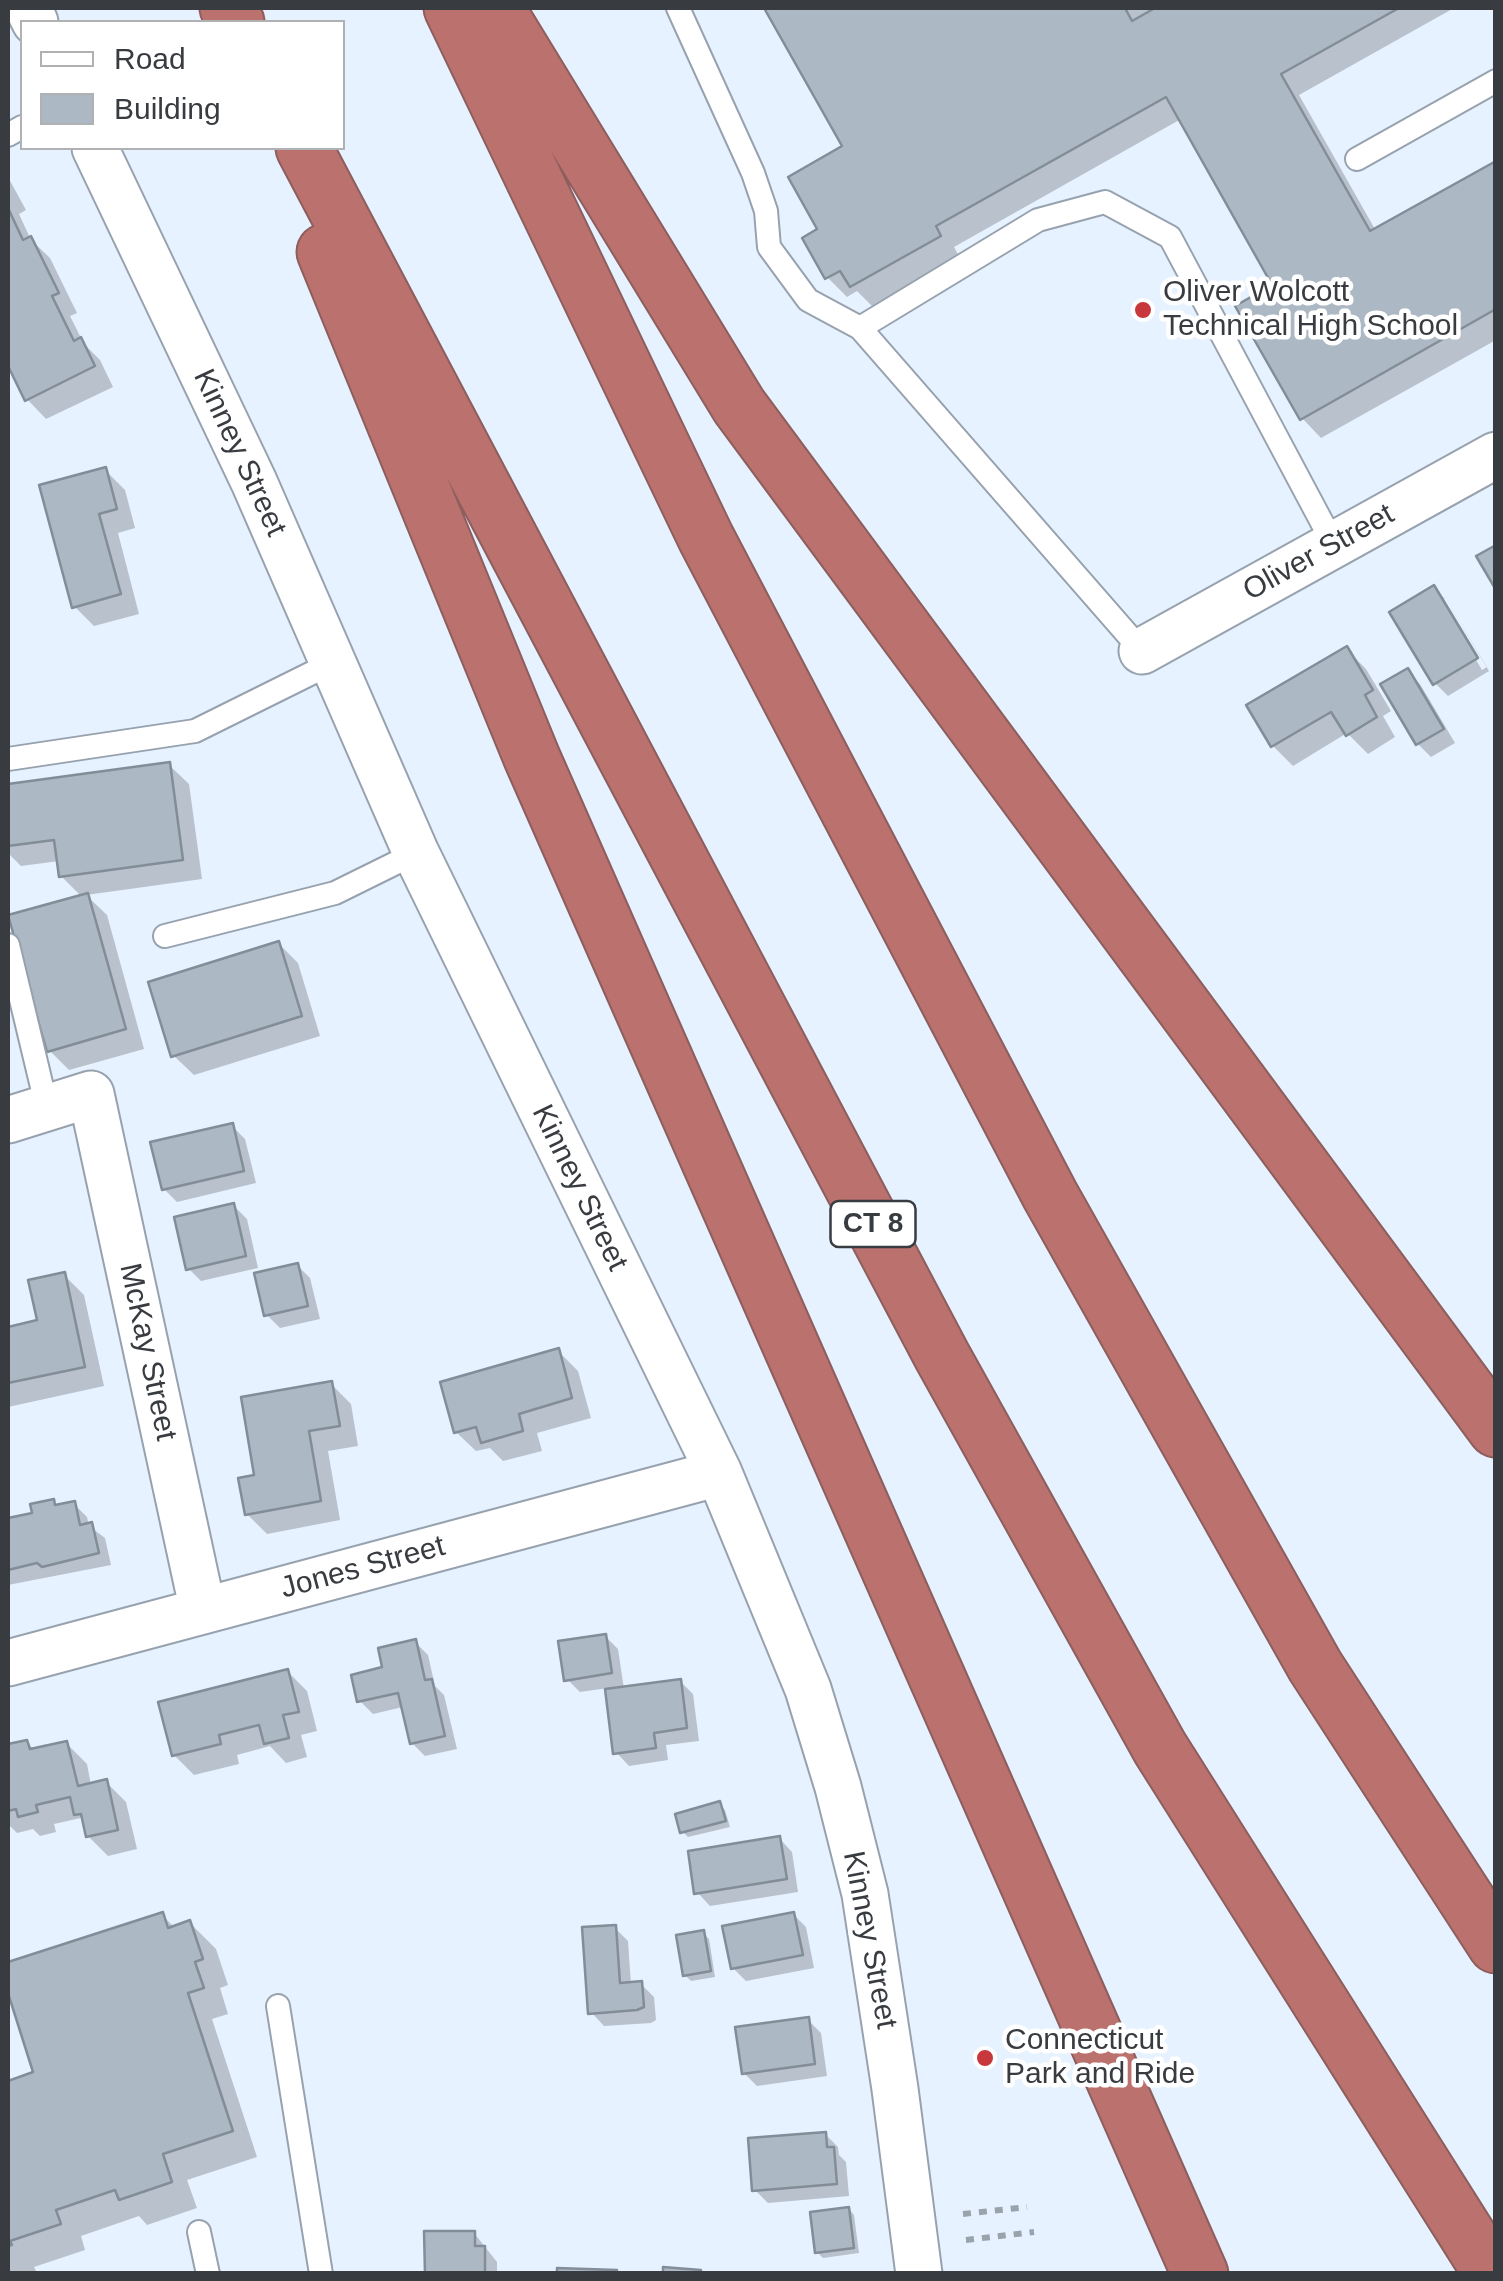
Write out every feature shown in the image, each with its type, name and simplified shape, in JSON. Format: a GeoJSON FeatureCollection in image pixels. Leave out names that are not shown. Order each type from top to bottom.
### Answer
{"type":"FeatureCollection","features":[{"type":"Feature","properties":{"kind":"highway"},"geometry":{"type":"LineString","coordinates":[[452,8],[706,538],[1050,1195],[1315,1666],[1496,1945]]}},
{"type":"Feature","properties":{"kind":"highway"},"geometry":{"type":"LineString","coordinates":[[496,8],[739,406],[1496,1430]]}},
{"type":"Feature","properties":{"kind":"highway"},"geometry":{"type":"LineString","coordinates":[[283,150],[532,758],[1191,2266]]}},
{"type":"Feature","properties":{"kind":"highway","name":"CT 8"},"geometry":{"type":"LineString","coordinates":[[305,150],[942,1356],[1160,1748],[1492,2273]]}},
{"type":"Feature","properties":{"kind":"street","name":"Kinney Street"},"geometry":{"type":"LineString","coordinates":[[96,150],[254,482],[416,852],[718,1473],[808,1689],[865,1894],[919,2274]]}},
{"type":"Feature","properties":{"kind":"street","name":"Oliver Street"},"geometry":{"type":"LineString","coordinates":[[1142,651],[1496,455]]}},
{"type":"Feature","properties":{"kind":"street","name":"McKay Street"},"geometry":{"type":"LineString","coordinates":[[27,1114],[91,1094],[203,1611]]}},
{"type":"Feature","properties":{"kind":"street","name":"Jones Street"},"geometry":{"type":"LineString","coordinates":[[8,1664],[718,1473]]}},
{"type":"Feature","properties":{"kind":"lane"},"geometry":{"type":"LineString","coordinates":[[678,8],[753,174],[766,211],[769,247],[808,300],[860,328],[1142,651]]}},
{"type":"Feature","properties":{"kind":"lane"},"geometry":{"type":"LineString","coordinates":[[1357,158],[1496,81]]}},
{"type":"Feature","properties":{"kind":"lane"},"geometry":{"type":"LineString","coordinates":[[860,328],[1038,220],[1105,202],[1170,238],[1334,546]]}},
{"type":"Feature","properties":{"kind":"lane"},"geometry":{"type":"LineString","coordinates":[[8,758],[195,730],[332,663]]}},
{"type":"Feature","properties":{"kind":"lane"},"geometry":{"type":"LineString","coordinates":[[165,936],[334,894],[416,852]]}},
{"type":"Feature","properties":{"kind":"lane"},"geometry":{"type":"LineString","coordinates":[[8,946],[27,1114]]}},
{"type":"Feature","properties":{"kind":"lane"},"geometry":{"type":"LineString","coordinates":[[278,2006],[321,2274]]}},
{"type":"Feature","properties":{"kind":"lane"},"geometry":{"type":"LineString","coordinates":[[199,2232],[208,2274]]}},
{"type":"Feature","properties":{"kind":"path"},"geometry":{"type":"LineString","coordinates":[[963,2214],[1027,2206]]}},
{"type":"Feature","properties":{"kind":"path"},"geometry":{"type":"LineString","coordinates":[[966,2240],[1034,2232]]}},
{"type":"Feature","properties":{"kind":"building"},"geometry":{"type":"Polygon","coordinates":[[[764,8],[1125,8],[1132,21],[1155,8],[1399,8],[1281,74],[1370,231],[1496,161],[1496,309],[1300,420],[1235,306],[1272,285],[1166,97],[936,226],[941,236],[850,287],[840,271],[825,279],[802,238],[817,229],[788,177],[842,146],[764,8]]]}},
{"type":"Feature","properties":{"kind":"building"},"geometry":{"type":"Polygon","coordinates":[[[8,208],[23,240],[31,236],[59,293],[52,296],[74,341],[81,337],[95,366],[25,401],[8,366],[8,208]]]}},
{"type":"Feature","properties":{"kind":"building"},"geometry":{"type":"Polygon","coordinates":[[[106,467],[117,509],[99,514],[121,594],[72,608],[39,485],[106,467]]]}},
{"type":"Feature","properties":{"kind":"building"},"geometry":{"type":"Polygon","coordinates":[[[1496,545],[1496,590],[1476,556],[1496,545]]]}},
{"type":"Feature","properties":{"kind":"building"},"geometry":{"type":"Polygon","coordinates":[[[1434,585],[1478,658],[1433,685],[1389,612],[1434,585]]]}},
{"type":"Feature","properties":{"kind":"building"},"geometry":{"type":"Polygon","coordinates":[[[1347,646],[1373,690],[1365,695],[1377,717],[1346,736],[1331,712],[1271,747],[1246,705],[1347,646]]]}},
{"type":"Feature","properties":{"kind":"building"},"geometry":{"type":"Polygon","coordinates":[[[1408,668],[1444,729],[1416,745],[1380,684],[1408,668]]]}},
{"type":"Feature","properties":{"kind":"building"},"geometry":{"type":"Polygon","coordinates":[[[170,762],[183,860],[59,877],[54,840],[8,846],[8,784],[170,762]]]}},
{"type":"Feature","properties":{"kind":"building"},"geometry":{"type":"Polygon","coordinates":[[[88,893],[126,1029],[47,1052],[8,915],[88,893]]]}},
{"type":"Feature","properties":{"kind":"building"},"geometry":{"type":"Polygon","coordinates":[[[279,941],[302,1016],[171,1057],[148,982],[279,941]]]}},
{"type":"Feature","properties":{"kind":"building"},"geometry":{"type":"Polygon","coordinates":[[[233,1123],[244,1171],[162,1190],[150,1142],[233,1123]]]}},
{"type":"Feature","properties":{"kind":"building"},"geometry":{"type":"Polygon","coordinates":[[[234,1203],[246,1256],[186,1270],[174,1217],[234,1203]]]}},
{"type":"Feature","properties":{"kind":"building"},"geometry":{"type":"Polygon","coordinates":[[[298,1263],[308,1306],[264,1316],[254,1273],[298,1263]]]}},
{"type":"Feature","properties":{"kind":"building"},"geometry":{"type":"Polygon","coordinates":[[[65,1272],[85,1367],[8,1383],[8,1327],[37,1320],[28,1280],[65,1272]]]}},
{"type":"Feature","properties":{"kind":"building"},"geometry":{"type":"Polygon","coordinates":[[[559,1348],[572,1398],[519,1414],[523,1431],[481,1443],[476,1427],[454,1433],[440,1382],[559,1348]]]}},
{"type":"Feature","properties":{"kind":"building"},"geometry":{"type":"Polygon","coordinates":[[[332,1381],[340,1426],[309,1431],[321,1501],[245,1515],[238,1478],[254,1475],[241,1397],[332,1381]]]}},
{"type":"Feature","properties":{"kind":"building"},"geometry":{"type":"Polygon","coordinates":[[[54,1499],[55,1505],[75,1501],[80,1525],[92,1522],[99,1553],[42,1567],[37,1563],[8,1570],[8,1518],[32,1513],[30,1504],[54,1499]]]}},
{"type":"Feature","properties":{"kind":"building"},"geometry":{"type":"Polygon","coordinates":[[[606,1634],[612,1673],[564,1681],[558,1641],[606,1634]]]}},
{"type":"Feature","properties":{"kind":"building"},"geometry":{"type":"Polygon","coordinates":[[[416,1639],[425,1680],[432,1679],[445,1736],[410,1744],[398,1693],[357,1702],[351,1675],[382,1667],[378,1648],[416,1639]]]}},
{"type":"Feature","properties":{"kind":"building"},"geometry":{"type":"Polygon","coordinates":[[[288,1669],[299,1712],[283,1715],[289,1738],[264,1744],[259,1725],[219,1735],[221,1744],[172,1756],[158,1702],[288,1669]]]}},
{"type":"Feature","properties":{"kind":"building"},"geometry":{"type":"Polygon","coordinates":[[[681,1679],[687,1728],[654,1733],[656,1748],[613,1754],[605,1689],[681,1679]]]}},
{"type":"Feature","properties":{"kind":"building"},"geometry":{"type":"Polygon","coordinates":[[[27,1740],[30,1749],[67,1741],[78,1786],[107,1779],[118,1830],[86,1837],[81,1814],[74,1815],[70,1797],[36,1805],[38,1812],[18,1817],[16,1809],[8,1811],[8,1744],[27,1740]]]}},
{"type":"Feature","properties":{"kind":"building"},"geometry":{"type":"Polygon","coordinates":[[[720,1801],[726,1821],[680,1833],[675,1814],[720,1801]]]}},
{"type":"Feature","properties":{"kind":"building"},"geometry":{"type":"Polygon","coordinates":[[[780,1836],[787,1879],[694,1894],[688,1851],[780,1836]]]}},
{"type":"Feature","properties":{"kind":"building"},"geometry":{"type":"Polygon","coordinates":[[[163,1912],[168,1928],[190,1920],[203,1959],[195,1962],[204,1988],[188,1993],[233,2131],[163,2154],[172,2182],[119,2200],[115,2190],[56,2210],[61,2224],[10,2241],[12,2245],[8,2246],[8,2081],[33,2072],[8,1993],[8,1962],[163,1912]]]}},
{"type":"Feature","properties":{"kind":"building"},"geometry":{"type":"Polygon","coordinates":[[[794,1912],[803,1955],[731,1969],[722,1926],[794,1912]]]}},
{"type":"Feature","properties":{"kind":"building"},"geometry":{"type":"Polygon","coordinates":[[[616,1925],[620,1983],[642,1981],[644,2007],[588,2014],[582,1927],[616,1925]]]}},
{"type":"Feature","properties":{"kind":"building"},"geometry":{"type":"Polygon","coordinates":[[[704,1930],[711,1971],[683,1976],[676,1935],[704,1930]]]}},
{"type":"Feature","properties":{"kind":"building"},"geometry":{"type":"Polygon","coordinates":[[[809,2017],[815,2064],[742,2074],[735,2027],[809,2017]]]}},
{"type":"Feature","properties":{"kind":"building"},"geometry":{"type":"Polygon","coordinates":[[[826,2132],[827,2147],[834,2147],[837,2184],[752,2191],[748,2138],[826,2132]]]}},
{"type":"Feature","properties":{"kind":"building"},"geometry":{"type":"Polygon","coordinates":[[[849,2207],[854,2248],[815,2253],[810,2212],[849,2207]]]}},
{"type":"Feature","properties":{"kind":"building"},"geometry":{"type":"Polygon","coordinates":[[[424,2231],[475,2231],[475,2246],[485,2246],[485,2274],[425,2274],[424,2231]]]}},
{"type":"Feature","properties":{"kind":"building"},"geometry":{"type":"Polygon","coordinates":[[[663,2267],[701,2270],[701,2274],[663,2274],[663,2267]]]}},
{"type":"Feature","properties":{"kind":"building"},"geometry":{"type":"Polygon","coordinates":[[[557,2268],[617,2270],[617,2274],[557,2274],[557,2268]]]}},
{"type":"Feature","properties":{"kind":"place","name":"Oliver Wolcott Technical High School"},"geometry":{"type":"Point","coordinates":[1143,310]}},
{"type":"Feature","properties":{"kind":"place","name":"Connecticut Park and Ride"},"geometry":{"type":"Point","coordinates":[985,2058]}}]}
